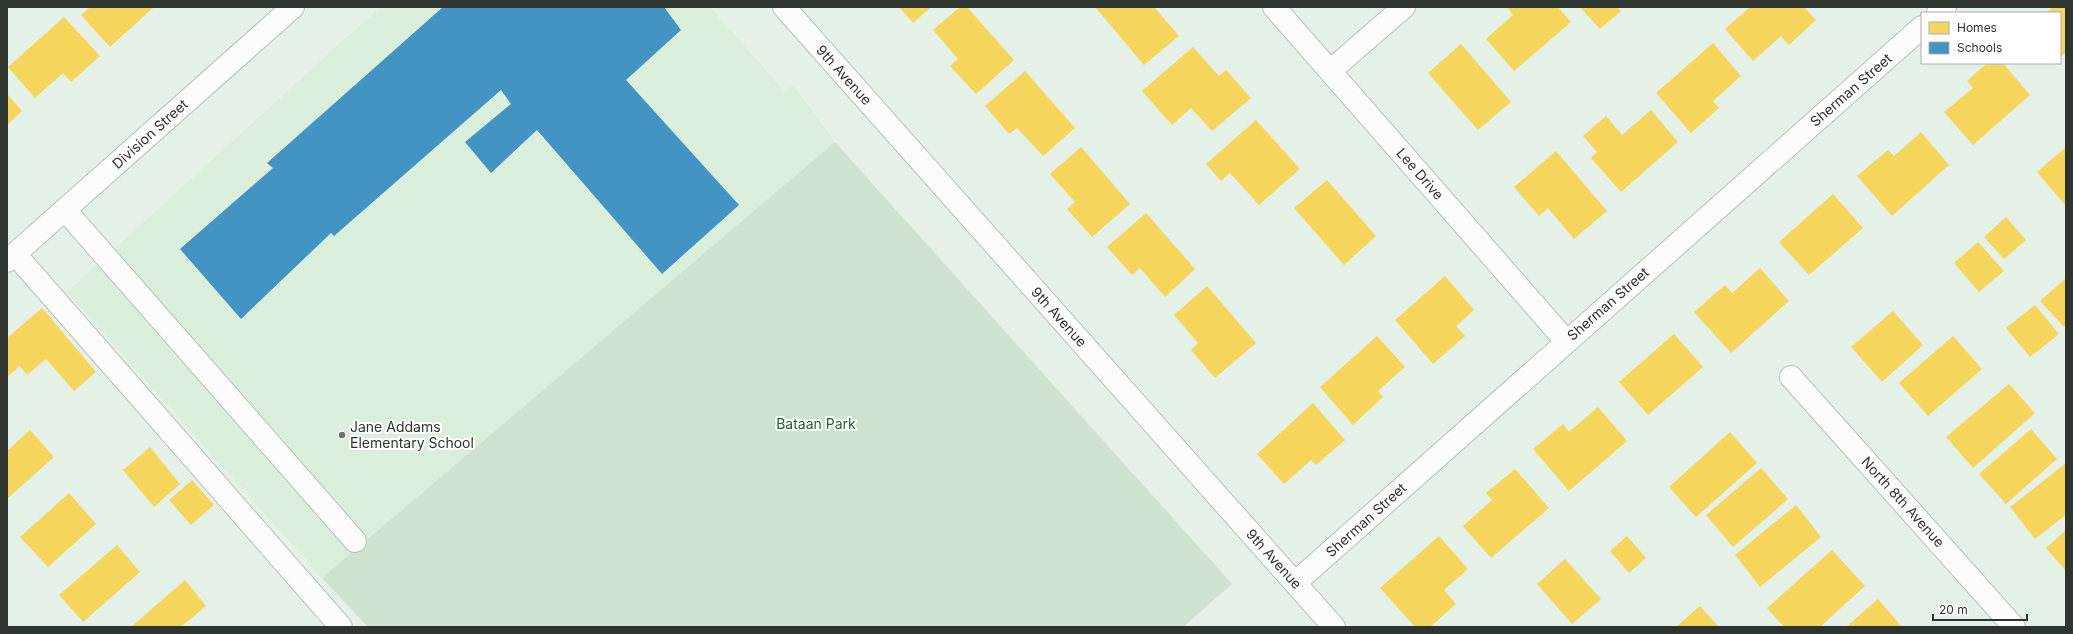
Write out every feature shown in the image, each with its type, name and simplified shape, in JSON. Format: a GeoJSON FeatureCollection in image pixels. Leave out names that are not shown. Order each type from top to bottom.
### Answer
{"type":"FeatureCollection","features":[{"type":"Feature","properties":{"kind":"street","name":"Division Street"},"geometry":{"type":"LineString","coordinates":[[11,258],[293,7]]}},
{"type":"Feature","properties":{"kind":"street","name":"9th Avenue"},"geometry":{"type":"LineString","coordinates":[[784,7],[1334,627]]}},
{"type":"Feature","properties":{"kind":"street","name":"Lee Drive"},"geometry":{"type":"LineString","coordinates":[[1274,7],[1566,341]]}},
{"type":"Feature","properties":{"kind":"street"},"geometry":{"type":"LineString","coordinates":[[1330,71],[1404,7]]}},
{"type":"Feature","properties":{"kind":"street","name":"Sherman Street"},"geometry":{"type":"LineString","coordinates":[[1295,583],[1566,341],[1921,28]]}},
{"type":"Feature","properties":{"kind":"street"},"geometry":{"type":"LineString","coordinates":[[65,210],[355,540]]}},
{"type":"Feature","properties":{"kind":"street"},"geometry":{"type":"LineString","coordinates":[[11,258],[342,627]]}},
{"type":"Feature","properties":{"kind":"street","name":"North 8th Avenue"},"geometry":{"type":"LineString","coordinates":[[1791,377],[2014,627]]}},
{"type":"Feature","properties":{"kind":"shaded area","name":"Jane Addams Elementary School"},"geometry":{"type":"Polygon","coordinates":[[[380,7],[710,7],[784,91],[793,85],[835,142],[322,578],[67,292],[380,7]]]}},
{"type":"Feature","properties":{"kind":"green space","name":"Bataan Park"},"geometry":{"type":"Polygon","coordinates":[[[835,142],[1232,584],[1183,627],[368,627],[322,578],[835,142]]]}},
{"type":"Feature","properties":{"kind":"building: Homes"},"geometry":{"type":"Polygon","coordinates":[[[90,7],[154,7],[110,47],[81,15],[90,7]]]}},
{"type":"Feature","properties":{"kind":"building: Homes"},"geometry":{"type":"Polygon","coordinates":[[[899,7],[931,7],[913,23],[899,7]]]}},
{"type":"Feature","properties":{"kind":"building: Homes"},"geometry":{"type":"Polygon","coordinates":[[[960,7],[967,7],[1014,60],[976,94],[950,66],[958,59],[933,30],[960,7]]]}},
{"type":"Feature","properties":{"kind":"building: Homes"},"geometry":{"type":"Polygon","coordinates":[[[1095,7],[1154,7],[1179,36],[1144,65],[1095,7]]]}},
{"type":"Feature","properties":{"kind":"building: Homes"},"geometry":{"type":"Polygon","coordinates":[[[1507,7],[1558,7],[1571,22],[1514,71],[1486,39],[1513,15],[1507,7]]]}},
{"type":"Feature","properties":{"kind":"building: Homes"},"geometry":{"type":"Polygon","coordinates":[[[1580,7],[1617,7],[1621,11],[1600,29],[1580,7]]]}},
{"type":"Feature","properties":{"kind":"building: Homes"},"geometry":{"type":"Polygon","coordinates":[[[1750,7],[1804,7],[1816,20],[1789,45],[1781,36],[1753,61],[1725,29],[1750,7]]]}},
{"type":"Feature","properties":{"kind":"building: Homes"},"geometry":{"type":"Polygon","coordinates":[[[2053,7],[2066,7],[2066,52],[2061,56],[2061,12],[2047,12],[2053,7]]]}},
{"type":"Feature","properties":{"kind":"building: Homes"},"geometry":{"type":"Polygon","coordinates":[[[64,17],[100,56],[71,82],[63,73],[35,98],[8,67],[64,17]]]}},
{"type":"Feature","properties":{"kind":"building: Homes"},"geometry":{"type":"Polygon","coordinates":[[[1713,43],[1741,76],[1713,101],[1719,108],[1691,133],[1656,93],[1713,43]]]}},
{"type":"Feature","properties":{"kind":"building: Homes"},"geometry":{"type":"Polygon","coordinates":[[[1461,44],[1511,102],[1478,130],[1428,73],[1461,44]]]}},
{"type":"Feature","properties":{"kind":"building: Homes"},"geometry":{"type":"Polygon","coordinates":[[[1193,47],[1219,76],[1226,70],[1251,98],[1212,131],[1191,108],[1172,125],[1142,91],[1193,47]]]}},
{"type":"Feature","properties":{"kind":"building: Homes"},"geometry":{"type":"Polygon","coordinates":[[[1986,64],[2004,64],[2030,95],[1973,145],[1944,112],[1973,88],[1967,81],[1986,64]]]}},
{"type":"Feature","properties":{"kind":"building: Homes"},"geometry":{"type":"Polygon","coordinates":[[[1025,71],[1075,128],[1043,156],[1017,128],[1009,134],[985,106],[1025,71]]]}},
{"type":"Feature","properties":{"kind":"building: Homes"},"geometry":{"type":"Polygon","coordinates":[[[7,94],[22,111],[7,125],[7,94]]]}},
{"type":"Feature","properties":{"kind":"building: Homes"},"geometry":{"type":"Polygon","coordinates":[[[1651,110],[1678,142],[1621,192],[1591,158],[1597,152],[1583,136],[1606,116],[1622,135],[1651,110]]]}},
{"type":"Feature","properties":{"kind":"building: Homes"},"geometry":{"type":"Polygon","coordinates":[[[1256,120],[1300,169],[1259,205],[1230,173],[1221,181],[1206,164],[1256,120]]]}},
{"type":"Feature","properties":{"kind":"building: Homes"},"geometry":{"type":"Polygon","coordinates":[[[1921,132],[1949,165],[1892,216],[1857,176],[1888,150],[1894,156],[1921,132]]]}},
{"type":"Feature","properties":{"kind":"building: Homes"},"geometry":{"type":"Polygon","coordinates":[[[1081,147],[1130,204],[1092,237],[1067,209],[1075,202],[1050,174],[1081,147]]]}},
{"type":"Feature","properties":{"kind":"building: Homes"},"geometry":{"type":"Polygon","coordinates":[[[2066,147],[2066,206],[2037,172],[2066,147]]]}},
{"type":"Feature","properties":{"kind":"building: Homes"},"geometry":{"type":"Polygon","coordinates":[[[1556,151],[1607,211],[1574,239],[1548,208],[1539,216],[1514,187],[1556,151]]]}},
{"type":"Feature","properties":{"kind":"building: Homes"},"geometry":{"type":"Polygon","coordinates":[[[1327,180],[1376,236],[1344,265],[1294,208],[1327,180]]]}},
{"type":"Feature","properties":{"kind":"building: Homes"},"geometry":{"type":"Polygon","coordinates":[[[1833,194],[1863,228],[1809,275],[1779,242],[1833,194]]]}},
{"type":"Feature","properties":{"kind":"building: Homes"},"geometry":{"type":"Polygon","coordinates":[[[1146,213],[1195,269],[1165,297],[1140,268],[1132,275],[1107,247],[1146,213]]]}},
{"type":"Feature","properties":{"kind":"building: Homes"},"geometry":{"type":"Polygon","coordinates":[[[2006,217],[2026,240],[2004,259],[1984,237],[2006,217]]]}},
{"type":"Feature","properties":{"kind":"building: Homes"},"geometry":{"type":"Polygon","coordinates":[[[1978,242],[2004,271],[1979,292],[1954,263],[1978,242]]]}},
{"type":"Feature","properties":{"kind":"building: Homes"},"geometry":{"type":"Polygon","coordinates":[[[1760,268],[1789,301],[1731,353],[1694,312],[1725,285],[1732,293],[1760,268]]]}},
{"type":"Feature","properties":{"kind":"building: Homes"},"geometry":{"type":"Polygon","coordinates":[[[1445,276],[1474,310],[1456,326],[1465,336],[1433,364],[1395,320],[1445,276]]]}},
{"type":"Feature","properties":{"kind":"building: Homes"},"geometry":{"type":"Polygon","coordinates":[[[2066,278],[2066,326],[2064,327],[2040,301],[2066,278]]]}},
{"type":"Feature","properties":{"kind":"building: Homes"},"geometry":{"type":"Polygon","coordinates":[[[1207,286],[1256,343],[1215,378],[1191,350],[1198,343],[1174,315],[1207,286]]]}},
{"type":"Feature","properties":{"kind":"building: Homes"},"geometry":{"type":"Polygon","coordinates":[[[2035,305],[2059,334],[2030,357],[2006,328],[2035,305]]]}},
{"type":"Feature","properties":{"kind":"building: Homes"},"geometry":{"type":"Polygon","coordinates":[[[42,308],[96,372],[74,391],[46,359],[27,375],[20,366],[7,377],[7,338],[42,308]]]}},
{"type":"Feature","properties":{"kind":"building: Homes"},"geometry":{"type":"Polygon","coordinates":[[[1893,311],[1923,345],[1882,382],[1851,347],[1893,311]]]}},
{"type":"Feature","properties":{"kind":"building: Homes"},"geometry":{"type":"Polygon","coordinates":[[[1674,334],[1703,367],[1648,415],[1619,382],[1674,334]]]}},
{"type":"Feature","properties":{"kind":"building: Homes"},"geometry":{"type":"Polygon","coordinates":[[[1377,336],[1405,367],[1378,391],[1383,397],[1353,425],[1320,387],[1377,336]]]}},
{"type":"Feature","properties":{"kind":"building: Homes"},"geometry":{"type":"Polygon","coordinates":[[[1953,336],[1982,369],[1928,416],[1899,383],[1953,336]]]}},
{"type":"Feature","properties":{"kind":"building: Homes"},"geometry":{"type":"Polygon","coordinates":[[[2009,384],[2035,413],[1973,468],[1946,437],[2009,384]]]}},
{"type":"Feature","properties":{"kind":"building: Homes"},"geometry":{"type":"Polygon","coordinates":[[[1313,403],[1345,440],[1316,465],[1311,460],[1284,484],[1257,454],[1313,403]]]}},
{"type":"Feature","properties":{"kind":"building: Homes"},"geometry":{"type":"Polygon","coordinates":[[[1598,407],[1627,441],[1569,491],[1533,449],[1563,424],[1569,432],[1598,407]]]}},
{"type":"Feature","properties":{"kind":"building: Homes"},"geometry":{"type":"Polygon","coordinates":[[[2031,429],[2057,459],[2006,504],[1979,474],[2031,429]]]}},
{"type":"Feature","properties":{"kind":"building: Homes"},"geometry":{"type":"Polygon","coordinates":[[[30,430],[54,457],[7,499],[7,451],[30,430]]]}},
{"type":"Feature","properties":{"kind":"building: Homes"},"geometry":{"type":"Polygon","coordinates":[[[1730,432],[1757,463],[1696,517],[1669,487],[1730,432]]]}},
{"type":"Feature","properties":{"kind":"building: Homes"},"geometry":{"type":"Polygon","coordinates":[[[150,447],[180,484],[154,507],[123,470],[150,447]]]}},
{"type":"Feature","properties":{"kind":"building: Homes"},"geometry":{"type":"Polygon","coordinates":[[[2066,463],[2066,515],[2035,539],[2010,507],[2066,463]]]}},
{"type":"Feature","properties":{"kind":"building: Homes"},"geometry":{"type":"Polygon","coordinates":[[[1761,468],[1788,499],[1733,547],[1706,515],[1761,468]]]}},
{"type":"Feature","properties":{"kind":"building: Homes"},"geometry":{"type":"Polygon","coordinates":[[[1515,469],[1549,508],[1491,558],[1463,526],[1492,500],[1486,493],[1515,469]]]}},
{"type":"Feature","properties":{"kind":"building: Homes"},"geometry":{"type":"Polygon","coordinates":[[[192,480],[214,505],[191,525],[169,500],[192,480]]]}},
{"type":"Feature","properties":{"kind":"building: Homes"},"geometry":{"type":"Polygon","coordinates":[[[69,493],[96,524],[48,567],[20,537],[69,493]]]}},
{"type":"Feature","properties":{"kind":"building: Homes"},"geometry":{"type":"Polygon","coordinates":[[[1796,505],[1821,537],[1760,587],[1735,555],[1796,505]]]}},
{"type":"Feature","properties":{"kind":"building: Homes"},"geometry":{"type":"Polygon","coordinates":[[[2066,530],[2066,571],[2046,548],[2066,530]]]}},
{"type":"Feature","properties":{"kind":"building: Homes"},"geometry":{"type":"Polygon","coordinates":[[[1439,536],[1468,569],[1444,590],[1456,604],[1430,627],[1415,627],[1380,588],[1439,536]]]}},
{"type":"Feature","properties":{"kind":"building: Homes"},"geometry":{"type":"Polygon","coordinates":[[[1627,536],[1646,558],[1629,573],[1610,551],[1627,536]]]}},
{"type":"Feature","properties":{"kind":"building: Homes"},"geometry":{"type":"Polygon","coordinates":[[[117,545],[140,572],[83,622],[59,595],[117,545]]]}},
{"type":"Feature","properties":{"kind":"building: Homes"},"geometry":{"type":"Polygon","coordinates":[[[1832,550],[1865,586],[1820,627],[1784,627],[1767,608],[1832,550]]]}},
{"type":"Feature","properties":{"kind":"building: Homes"},"geometry":{"type":"Polygon","coordinates":[[[1565,559],[1601,599],[1572,624],[1537,584],[1565,559]]]}},
{"type":"Feature","properties":{"kind":"building: Homes"},"geometry":{"type":"Polygon","coordinates":[[[185,580],[206,606],[181,627],[131,627],[185,580]]]}},
{"type":"Feature","properties":{"kind":"building: Homes"},"geometry":{"type":"Polygon","coordinates":[[[1878,599],[1902,627],[1846,627],[1878,599]]]}},
{"type":"Feature","properties":{"kind":"building: Homes"},"geometry":{"type":"Polygon","coordinates":[[[1700,606],[1719,627],[1676,627],[1700,606]]]}},
{"type":"Feature","properties":{"kind":"building: Schools"},"geometry":{"type":"Polygon","coordinates":[[[443,7],[664,7],[681,30],[626,80],[739,205],[662,274],[537,130],[491,173],[465,142],[511,104],[501,90],[334,236],[331,233],[241,319],[180,249],[273,168],[267,163],[443,7]]]}},
{"type":"Feature","properties":{"kind":"place","name":"Jane Addams Elementary School"},"geometry":{"type":"Point","coordinates":[342,435]}}]}
